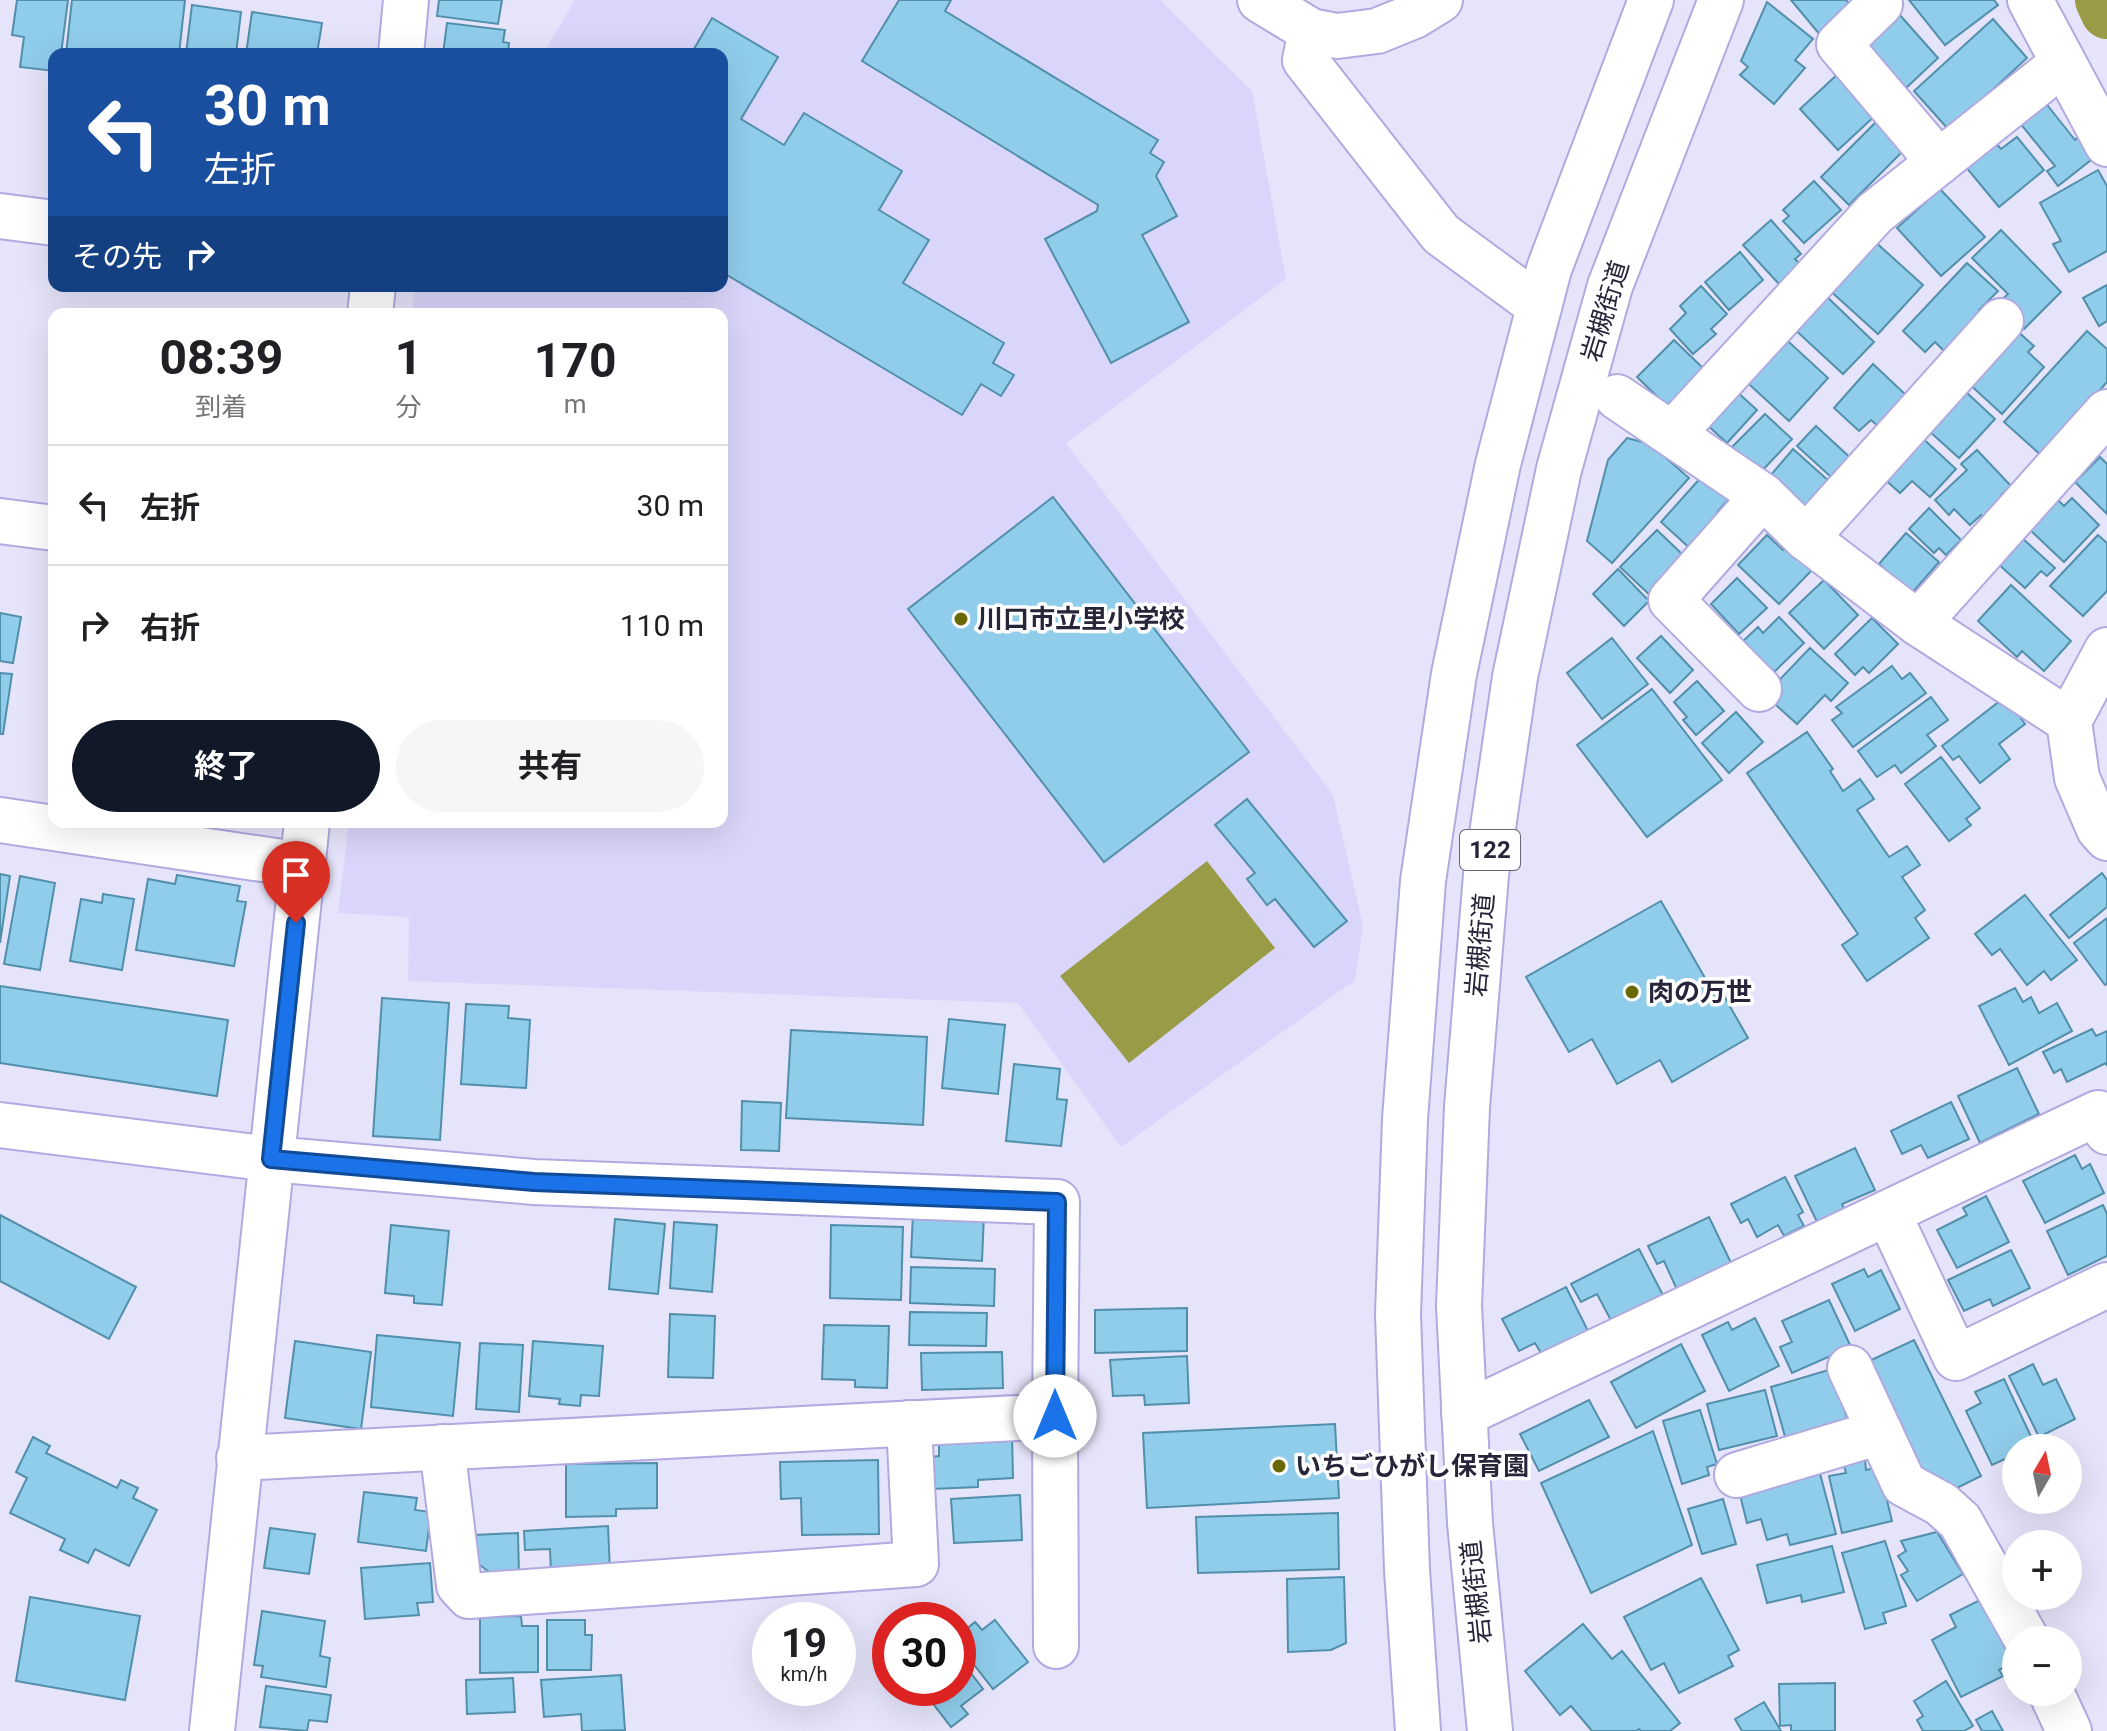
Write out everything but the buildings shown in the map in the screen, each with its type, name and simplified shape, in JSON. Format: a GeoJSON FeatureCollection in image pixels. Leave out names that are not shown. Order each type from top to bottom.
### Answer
{"type":"FeatureCollection","features":[{"type":"Feature","properties":{"kind":"main road"},"geometry":{"type":"LineString","coordinates":[[402,48],[406,0]]}},
{"type":"Feature","properties":{"kind":"main road"},"geometry":{"type":"LineString","coordinates":[[1260,0],[1311,31],[1337,36],[1377,31],[1414,16],[1440,0]]}},
{"type":"Feature","properties":{"kind":"main road","name":"122"},"geometry":{"type":"LineString","coordinates":[[1418,1731],[1407,1570],[1398,1314],[1405,1119],[1423,881],[1454,674],[1498,464],[1549,269],[1651,0]]}},
{"type":"Feature","properties":{"kind":"main road","name":"岩槻街道"},"geometry":{"type":"LineString","coordinates":[[1490,1731],[1470,1523],[1459,1306],[1467,1107],[1486,875],[1515,677],[1559,469],[1610,286],[1721,0]]}},
{"type":"Feature","properties":{"kind":"main road"},"geometry":{"type":"LineString","coordinates":[[1877,0],[1880,4],[1839,44],[1939,162]]}},
{"type":"Feature","properties":{"kind":"main road"},"geometry":{"type":"LineString","coordinates":[[2030,0],[2107,144]]}},
{"type":"Feature","properties":{"kind":"main road"},"geometry":{"type":"LineString","coordinates":[[1311,31],[1305,60],[1441,234],[1539,306]]}},
{"type":"Feature","properties":{"kind":"main road"},"geometry":{"type":"LineString","coordinates":[[1673,433],[1875,213],[2063,63]]}},
{"type":"Feature","properties":{"kind":"main road"},"geometry":{"type":"LineString","coordinates":[[0,216],[48,222]]}},
{"type":"Feature","properties":{"kind":"main road"},"geometry":{"type":"LineString","coordinates":[[1806,538],[2001,321]]}},
{"type":"Feature","properties":{"kind":"main road"},"geometry":{"type":"LineString","coordinates":[[1617,397],[1763,496],[1806,538],[1918,623],[2069,721]]}},
{"type":"Feature","properties":{"kind":"main road"},"geometry":{"type":"LineString","coordinates":[[1918,623],[2107,412]]}},
{"type":"Feature","properties":{"kind":"main road"},"geometry":{"type":"LineString","coordinates":[[1759,689],[1671,600],[1763,496]]}},
{"type":"Feature","properties":{"kind":"main road"},"geometry":{"type":"LineString","coordinates":[[0,521],[48,527]]}},
{"type":"Feature","properties":{"kind":"main road"},"geometry":{"type":"LineString","coordinates":[[2107,650],[2069,721],[2077,778],[2099,829],[2107,838]]}},
{"type":"Feature","properties":{"kind":"main road"},"geometry":{"type":"LineString","coordinates":[[0,820],[48,827]]}},
{"type":"Feature","properties":{"kind":"main road"},"geometry":{"type":"LineString","coordinates":[[54,828],[302,865]]}},
{"type":"Feature","properties":{"kind":"main road"},"geometry":{"type":"LineString","coordinates":[[212,1731],[306,828]]}},
{"type":"Feature","properties":{"kind":"main road"},"geometry":{"type":"LineString","coordinates":[[1464,1414],[2098,1113],[2107,1132]]}},
{"type":"Feature","properties":{"kind":"main road"},"geometry":{"type":"LineString","coordinates":[[0,1125],[271,1159],[534,1182],[1057,1202],[1056,1646]]}},
{"type":"Feature","properties":{"kind":"main road"},"geometry":{"type":"LineString","coordinates":[[1888,1213],[1956,1358],[2107,1285]]}},
{"type":"Feature","properties":{"kind":"main road"},"geometry":{"type":"LineString","coordinates":[[1850,1368],[1904,1484],[1941,1504],[1960,1521],[2019,1626]]}},
{"type":"Feature","properties":{"kind":"main road"},"geometry":{"type":"LineString","coordinates":[[239,1458],[1055,1416]]}},
{"type":"Feature","properties":{"kind":"main road"},"geometry":{"type":"LineString","coordinates":[[442,1447],[459,1585],[469,1596],[916,1564],[909,1423]]}},
{"type":"Feature","properties":{"kind":"main road"},"geometry":{"type":"LineString","coordinates":[[1737,1475],[1880,1432]]}},
{"type":"Feature","properties":{"kind":"main road"},"geometry":{"type":"LineString","coordinates":[[2057,1706],[2069,1731]]}},
{"type":"Feature","properties":{"kind":"shaded area","name":"川口市立里小学校"},"geometry":{"type":"Polygon","coordinates":[[[575,0],[1160,0],[1252,91],[1286,279],[1066,443],[1333,795],[1363,926],[1355,980],[1121,1147],[1018,1003],[408,981],[409,917],[338,913],[348,828],[728,828],[728,308],[413,308],[414,292],[728,292],[728,48],[547,48],[575,0]]]}},
{"type":"Feature","properties":{"kind":"shaded area"},"geometry":{"type":"Polygon","coordinates":[[[1207,861],[1275,948],[1129,1063],[1060,976],[1207,861]]]}},
{"type":"Feature","properties":{"kind":"waterway"},"geometry":{"type":"LineString","coordinates":[[2101,0],[2107,13]]}},
{"type":"Feature","properties":{"kind":"place","name":"川口市立里小学校"},"geometry":{"type":"Point","coordinates":[961,619]}},
{"type":"Feature","properties":{"kind":"place","name":"肉の万世"},"geometry":{"type":"Point","coordinates":[1632,992]}},
{"type":"Feature","properties":{"kind":"place","name":"いちごひがし保育園"},"geometry":{"type":"Point","coordinates":[1279,1466]}},
{"type":"Feature","properties":{"kind":"route"},"geometry":{"type":"LineString","coordinates":[[296,923],[271,1159],[534,1182],[1057,1202],[1055,1416]]}}]}
